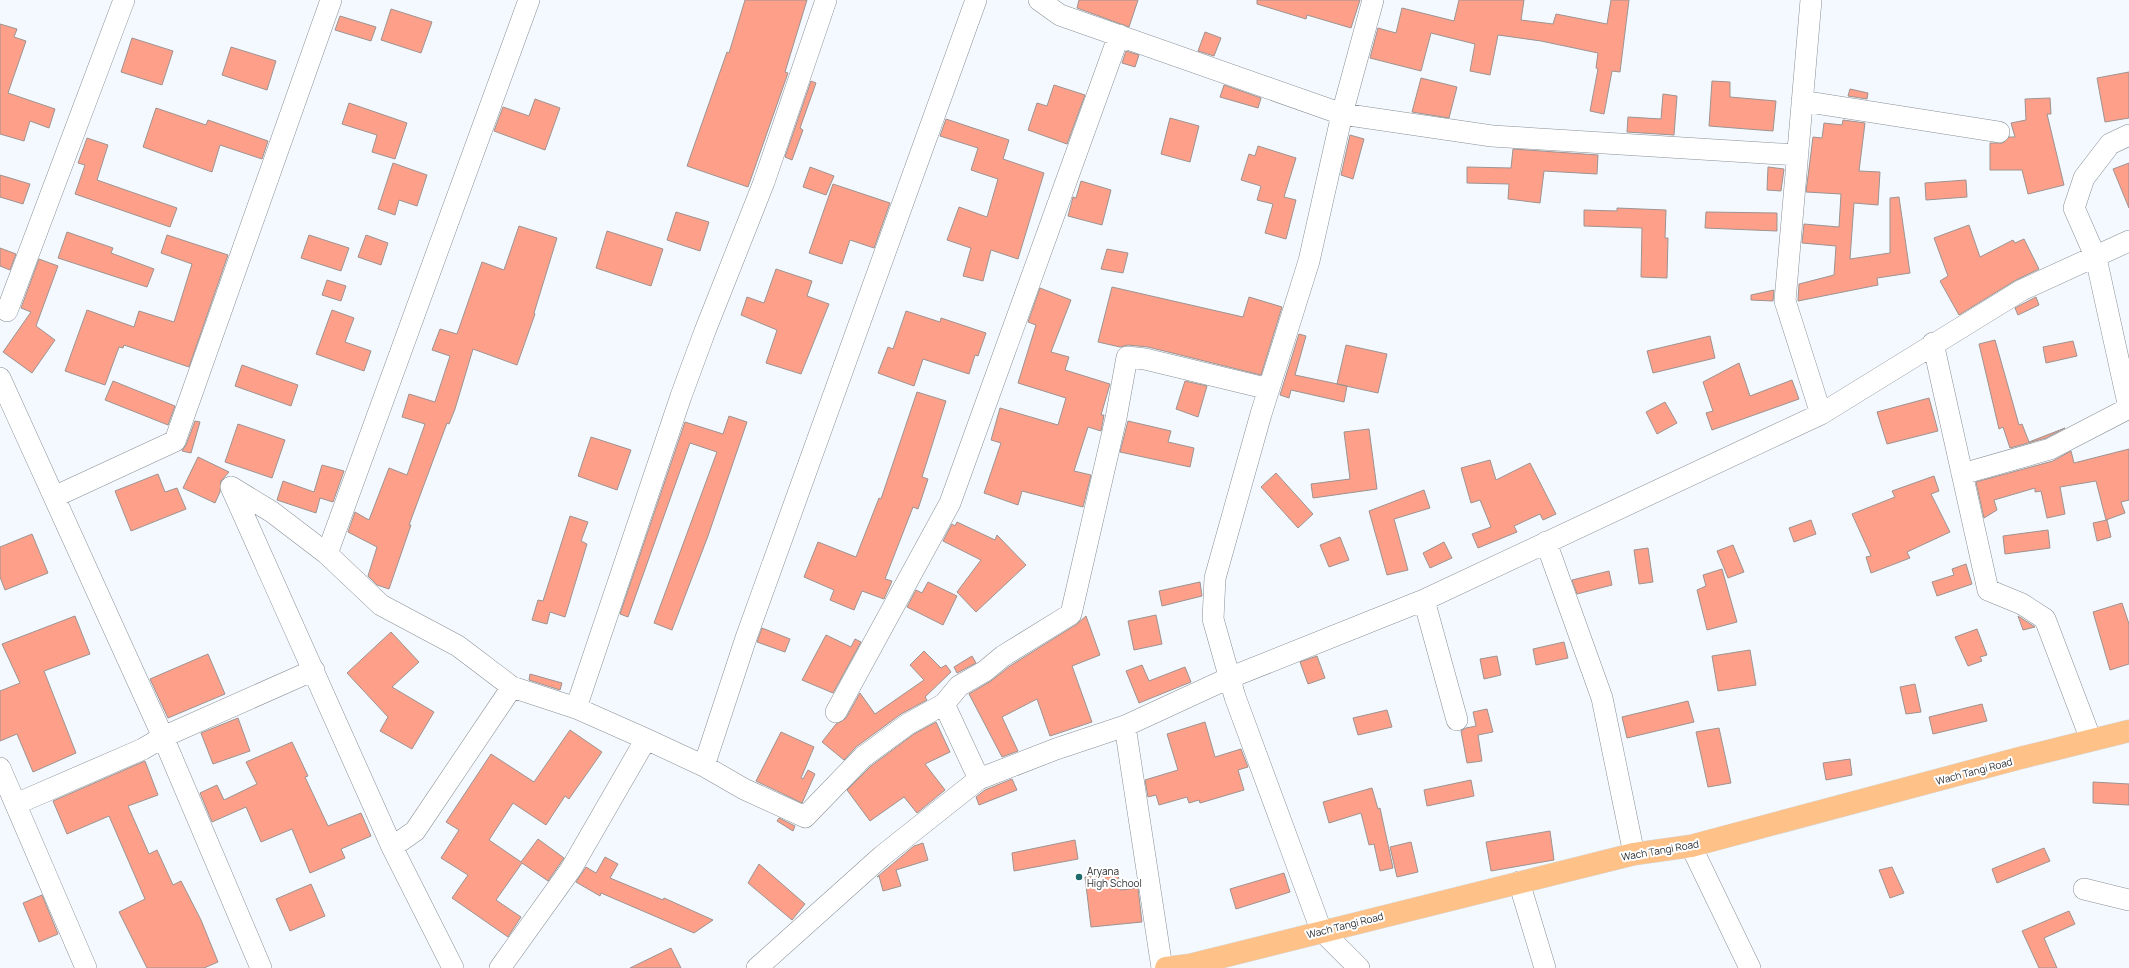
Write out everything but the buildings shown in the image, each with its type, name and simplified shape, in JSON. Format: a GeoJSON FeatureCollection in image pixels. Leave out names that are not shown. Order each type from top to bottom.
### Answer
{"type":"FeatureCollection","features":[{"type":"Feature","properties":{"kind":"main road","name":"Wach Tangi Road"},"geometry":{"type":"LineString","coordinates":[[1166,968],[1190,966],[1321,930],[1634,854],[1691,846],[2129,731]]}},
{"type":"Feature","properties":{"kind":"street"},"geometry":{"type":"LineString","coordinates":[[7,311],[124,0]]}},
{"type":"Feature","properties":{"kind":"street"},"geometry":{"type":"LineString","coordinates":[[54,498],[175,441],[331,0]]}},
{"type":"Feature","properties":{"kind":"street"},"geometry":{"type":"LineString","coordinates":[[327,554],[529,0]]}},
{"type":"Feature","properties":{"kind":"street"},"geometry":{"type":"LineString","coordinates":[[576,708],[681,396],[764,182],[826,0]]}},
{"type":"Feature","properties":{"kind":"street"},"geometry":{"type":"LineString","coordinates":[[704,766],[746,638],[976,0]]}},
{"type":"Feature","properties":{"kind":"street"},"geometry":{"type":"LineString","coordinates":[[1039,0],[1062,8],[1119,35],[1342,114],[1492,136],[1797,155]]}},
{"type":"Feature","properties":{"kind":"street"},"geometry":{"type":"LineString","coordinates":[[1359,968],[1321,930],[1229,678],[1213,619],[1215,578],[1269,389],[1308,261],[1342,114],[1373,0]]}},
{"type":"Feature","properties":{"kind":"street"},"geometry":{"type":"LineString","coordinates":[[1811,0],[1785,300],[1821,414]]}},
{"type":"Feature","properties":{"kind":"street"},"geometry":{"type":"LineString","coordinates":[[836,712],[950,502],[1119,35]]}},
{"type":"Feature","properties":{"kind":"street"},"geometry":{"type":"LineString","coordinates":[[1802,102],[1999,132]]}},
{"type":"Feature","properties":{"kind":"street"},"geometry":{"type":"LineString","coordinates":[[1962,474],[2050,449],[2129,408],[2096,258],[2074,208],[2084,178],[2110,144],[2129,135]]}},
{"type":"Feature","properties":{"kind":"street"},"geometry":{"type":"LineString","coordinates":[[758,968],[882,856],[979,779],[1056,749],[1125,726],[1229,678],[1424,600],[1821,414],[1933,343],[2022,290],[2096,258],[2129,241]]}},
{"type":"Feature","properties":{"kind":"street"},"geometry":{"type":"LineString","coordinates":[[1933,343],[1988,590],[2022,604],[2045,619],[2091,740]]}},
{"type":"Feature","properties":{"kind":"street"},"geometry":{"type":"LineString","coordinates":[[453,968],[392,847],[231,487],[272,512],[327,554],[381,605],[458,646],[512,687],[576,708],[646,739],[704,766],[744,789],[805,817],[862,758],[908,724],[944,704],[959,686],[985,671],[1003,656],[1071,614],[1116,418],[1127,357],[1145,359],[1269,389]]}},
{"type":"Feature","properties":{"kind":"street"},"geometry":{"type":"LineString","coordinates":[[0,378],[163,736],[261,968]]}},
{"type":"Feature","properties":{"kind":"street"},"geometry":{"type":"LineString","coordinates":[[1546,542],[1602,698],[1634,854]]}},
{"type":"Feature","properties":{"kind":"street"},"geometry":{"type":"LineString","coordinates":[[1424,600],[1457,720]]}},
{"type":"Feature","properties":{"kind":"street"},"geometry":{"type":"LineString","coordinates":[[16,804],[143,749],[163,736],[314,670]]}},
{"type":"Feature","properties":{"kind":"street"},"geometry":{"type":"LineString","coordinates":[[392,847],[415,830],[512,687]]}},
{"type":"Feature","properties":{"kind":"street"},"geometry":{"type":"LineString","coordinates":[[944,704],[979,779]]}},
{"type":"Feature","properties":{"kind":"street"},"geometry":{"type":"LineString","coordinates":[[1125,726],[1162,968]]}},
{"type":"Feature","properties":{"kind":"street"},"geometry":{"type":"LineString","coordinates":[[500,968],[572,869],[646,739]]}},
{"type":"Feature","properties":{"kind":"street"},"geometry":{"type":"LineString","coordinates":[[0,768],[86,968]]}},
{"type":"Feature","properties":{"kind":"street"},"geometry":{"type":"LineString","coordinates":[[1691,846],[1750,968]]}},
{"type":"Feature","properties":{"kind":"street"},"geometry":{"type":"LineString","coordinates":[[1519,882],[1545,968]]}},
{"type":"Feature","properties":{"kind":"street"},"geometry":{"type":"LineString","coordinates":[[2084,888],[2129,900]]}},
{"type":"Feature","properties":{"kind":"place","name":"Aryana High School"},"geometry":{"type":"Point","coordinates":[1079,877]}}]}
